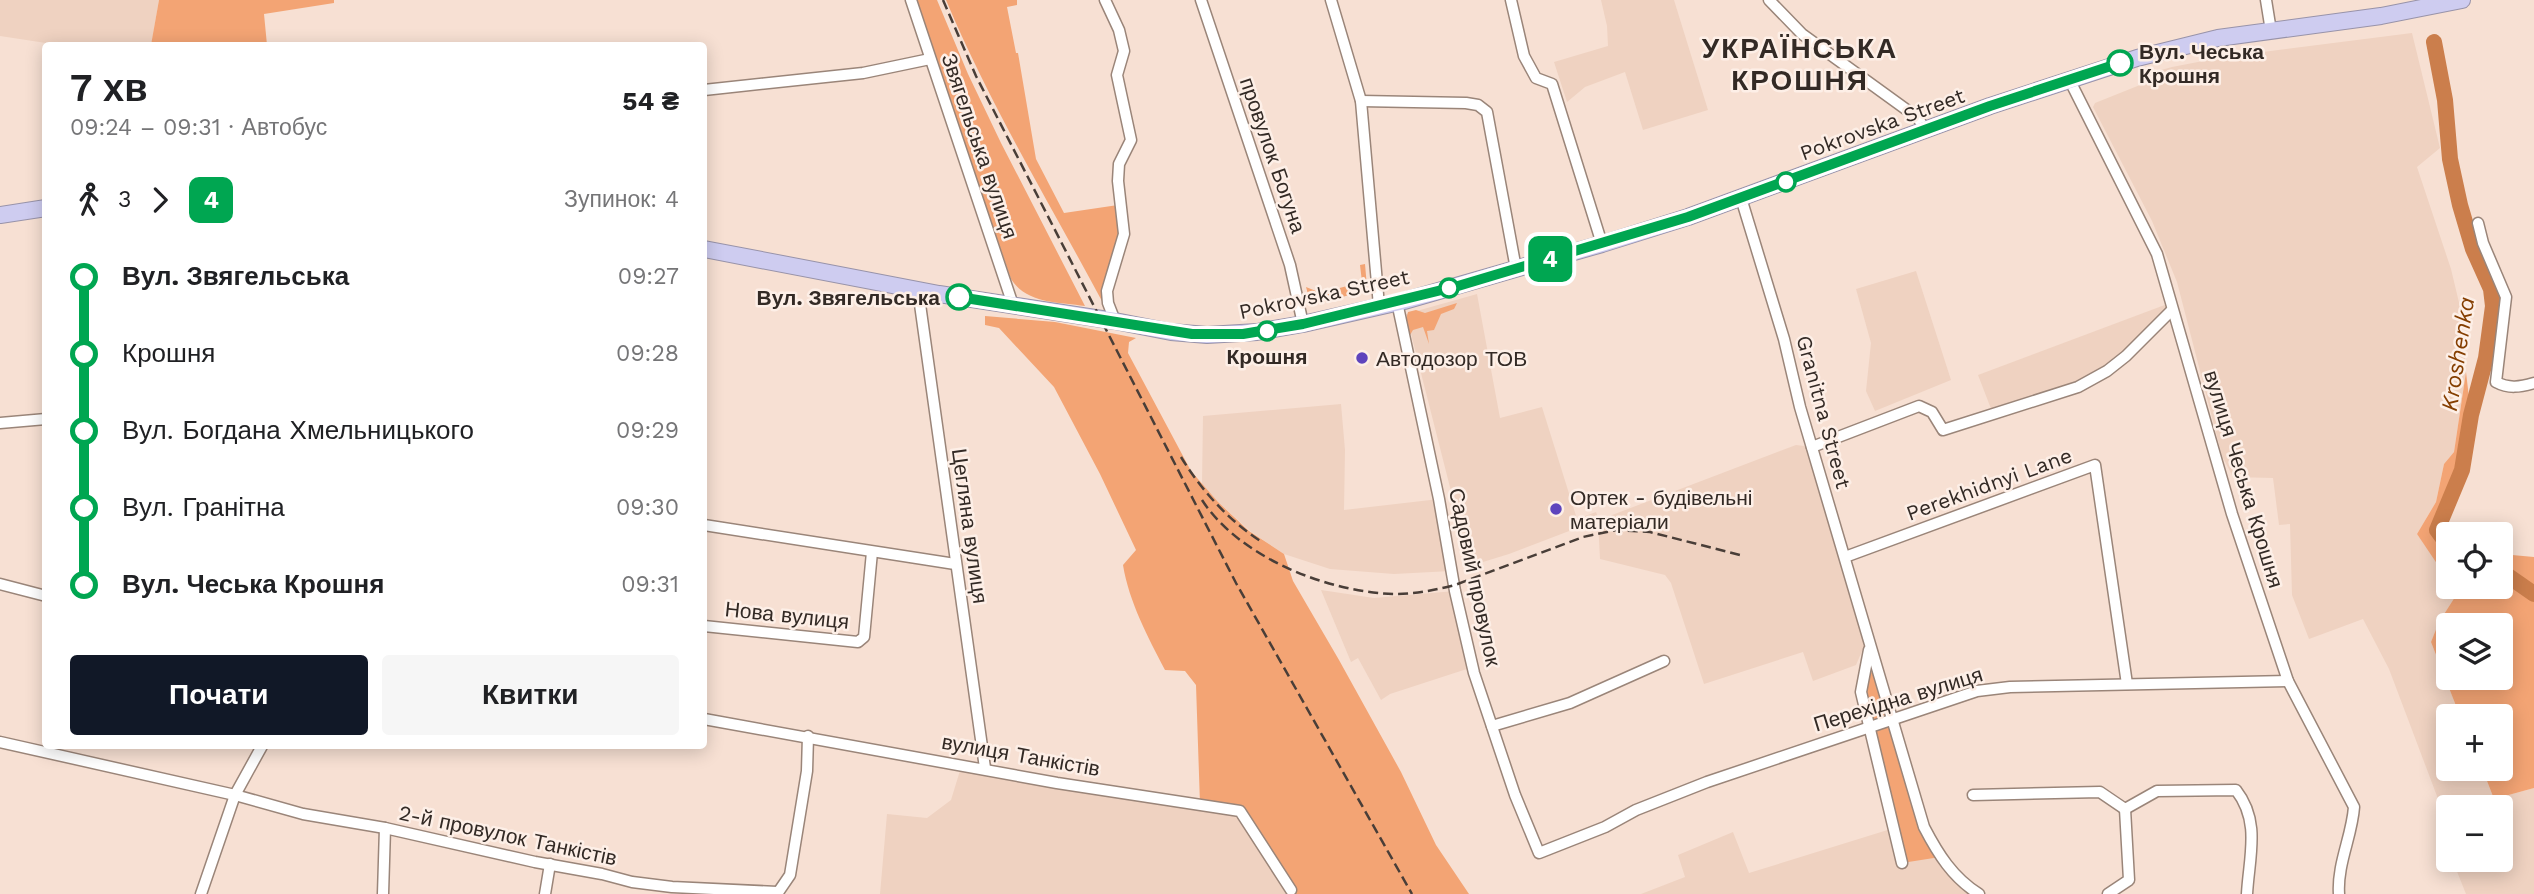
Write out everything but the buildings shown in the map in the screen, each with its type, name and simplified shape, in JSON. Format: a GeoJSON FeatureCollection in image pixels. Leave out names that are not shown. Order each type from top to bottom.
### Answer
{"type":"FeatureCollection","features":[{"type":"Feature","properties":{"kind":"highway","name":"Pokrovska Street"},"geometry":{"type":"LineString","coordinates":[[707,250],[918,290],[1171,332],[1243,334],[1303,324],[1397,302],[1602,244],[1741,198],[2069,79],[2186,45],[2218,38],[2381,16],[2462,0]]}},
{"type":"Feature","properties":{"kind":"highway"},"geometry":{"type":"LineString","coordinates":[[0,215],[42,209]]}},
{"type":"Feature","properties":{"kind":"street","name":"Звягельська вулиця"},"geometry":{"type":"LineString","coordinates":[[911,0],[1013,305]]}},
{"type":"Feature","properties":{"kind":"street"},"geometry":{"type":"LineString","coordinates":[[1105,0],[1119,30],[1124,51],[1117,75],[1131,140],[1119,164],[1118,181],[1124,234],[1107,291],[1108,303],[1115,321]]}},
{"type":"Feature","properties":{"kind":"street","name":"провулок Богуна"},"geometry":{"type":"LineString","coordinates":[[1200,0],[1290,265],[1303,324]]}},
{"type":"Feature","properties":{"kind":"street"},"geometry":{"type":"LineString","coordinates":[[1331,0],[1361,101],[1379,306]]}},
{"type":"Feature","properties":{"kind":"street"},"geometry":{"type":"LineString","coordinates":[[1511,0],[1524,56],[1536,78],[1552,84],[1602,244]]}},
{"type":"Feature","properties":{"kind":"street"},"geometry":{"type":"LineString","coordinates":[[1769,0],[1802,34],[1918,118],[1926,130]]}},
{"type":"Feature","properties":{"kind":"street"},"geometry":{"type":"LineString","coordinates":[[2266,0],[2271,31]]}},
{"type":"Feature","properties":{"kind":"street"},"geometry":{"type":"LineString","coordinates":[[707,90],[863,73],[930,60]]}},
{"type":"Feature","properties":{"kind":"street","name":"вулиця Чеська Крошня"},"geometry":{"type":"LineString","coordinates":[[2069,79],[2157,254],[2232,514],[2288,681],[2354,807],[2353,824],[2338,880],[2339,894]]}},
{"type":"Feature","properties":{"kind":"street"},"geometry":{"type":"LineString","coordinates":[[1361,101],[1466,103],[1478,105],[1487,112],[1516,268]]}},
{"type":"Feature","properties":{"kind":"street","name":"Granitna Street"},"geometry":{"type":"LineString","coordinates":[[1741,198],[1924,827],[1940,857],[1966,886],[1979,894]]}},
{"type":"Feature","properties":{"kind":"street"},"geometry":{"type":"LineString","coordinates":[[2479,223],[2487,253],[2506,297],[2496,382],[2504,387],[2534,383]]}},
{"type":"Feature","properties":{"kind":"street","name":"Цегляна вулиця"},"geometry":{"type":"LineString","coordinates":[[918,290],[985,768]]}},
{"type":"Feature","properties":{"kind":"street","name":"Садовий провулок"},"geometry":{"type":"LineString","coordinates":[[1397,302],[1474,673],[1515,795],[1539,853]]}},
{"type":"Feature","properties":{"kind":"street"},"geometry":{"type":"LineString","coordinates":[[1812,447],[1919,406],[1932,412],[1943,429],[2078,387],[2107,371],[2126,356],[2172,310]]}},
{"type":"Feature","properties":{"kind":"street"},"geometry":{"type":"LineString","coordinates":[[0,423],[42,419]]}},
{"type":"Feature","properties":{"kind":"street","name":"Perekhidnyi Lane"},"geometry":{"type":"LineString","coordinates":[[1845,557],[2095,465],[2127,684]]}},
{"type":"Feature","properties":{"kind":"street"},"geometry":{"type":"LineString","coordinates":[[707,525],[955,564]]}},
{"type":"Feature","properties":{"kind":"street","name":"Нова вулиця"},"geometry":{"type":"LineString","coordinates":[[707,626],[858,642],[864,637],[872,552]]}},
{"type":"Feature","properties":{"kind":"street"},"geometry":{"type":"LineString","coordinates":[[0,584],[42,595]]}},
{"type":"Feature","properties":{"kind":"street","name":"Granitna Street"},"geometry":{"type":"LineString","coordinates":[[1868,637],[1868,664],[1861,692],[1902,863]]}},
{"type":"Feature","properties":{"kind":"street"},"geometry":{"type":"LineString","coordinates":[[1492,726],[1570,703],[1664,661]]}},
{"type":"Feature","properties":{"kind":"street","name":"Перехідна вулиця"},"geometry":{"type":"LineString","coordinates":[[1539,853],[1707,782],[1977,691],[2010,687],[2288,681]]}},
{"type":"Feature","properties":{"kind":"street","name":"вулиця Танкістів"},"geometry":{"type":"LineString","coordinates":[[707,719],[1057,783],[1240,811],[1291,890]]}},
{"type":"Feature","properties":{"kind":"street"},"geometry":{"type":"LineString","coordinates":[[777,893],[790,875],[807,771],[808,736]]}},
{"type":"Feature","properties":{"kind":"street","name":"2-й провулок Танкістів"},"geometry":{"type":"LineString","coordinates":[[0,742],[235,795],[303,814],[385,828],[632,882],[777,893]]}},
{"type":"Feature","properties":{"kind":"street"},"geometry":{"type":"LineString","coordinates":[[201,894],[235,795],[260,749]]}},
{"type":"Feature","properties":{"kind":"street"},"geometry":{"type":"LineString","coordinates":[[2125,809],[2157,791],[2236,790],[2245,802],[2253,823],[2247,894]]}},
{"type":"Feature","properties":{"kind":"street"},"geometry":{"type":"LineString","coordinates":[[1973,795],[2100,792],[2125,809]]}},
{"type":"Feature","properties":{"kind":"street"},"geometry":{"type":"LineString","coordinates":[[2108,894],[2129,880],[2125,809]]}},
{"type":"Feature","properties":{"kind":"street"},"geometry":{"type":"LineString","coordinates":[[383,894],[385,828]]}},
{"type":"Feature","properties":{"kind":"street"},"geometry":{"type":"LineString","coordinates":[[545,894],[550,864]]}},
{"type":"Feature","properties":{"kind":"shaded area"},"geometry":{"type":"Polygon","coordinates":[[[0,0],[159,0],[152,42],[42,42],[0,36],[0,0]]]}},
{"type":"Feature","properties":{"kind":"shaded area"},"geometry":{"type":"Polygon","coordinates":[[[159,0],[334,0],[334,3],[264,14],[267,42],[152,42],[159,0]]]}},
{"type":"Feature","properties":{"kind":"shaded area"},"geometry":{"type":"Polygon","coordinates":[[[915,0],[937,0],[1001,143],[1085,306],[1034,297],[1011,279],[915,0]]]}},
{"type":"Feature","properties":{"kind":"shaded area"},"geometry":{"type":"Polygon","coordinates":[[[946,0],[1017,0],[1017,5],[1007,7],[1018,53],[1036,159],[1064,213],[1118,205],[1119,244],[1101,295],[1103,303],[1001,115],[946,0]]]}},
{"type":"Feature","properties":{"kind":"shaded area"},"geometry":{"type":"Polygon","coordinates":[[[1601,0],[1674,0],[1708,110],[1643,130],[1625,72],[1585,87],[1567,102],[1554,62],[1608,46],[1601,0]]]}},
{"type":"Feature","properties":{"kind":"shaded area"},"geometry":{"type":"Polygon","coordinates":[[[2412,33],[2440,148],[2417,167],[2451,269],[2462,315],[2466,372],[2454,452],[2444,464],[2436,502],[2417,534],[2436,560],[2436,599],[2454,599],[2445,613],[2436,613],[2436,630],[2431,642],[2436,655],[2436,690],[2450,690],[2455,704],[2436,704],[2436,781],[2487,781],[2492,795],[2437,795],[2389,669],[2363,619],[2309,639],[2292,595],[2290,524],[2279,525],[2273,478],[2233,477],[2222,456],[2177,282],[2152,221],[2093,107],[2095,103],[2155,79],[2154,72],[2224,57],[2412,33]]]}},
{"type":"Feature","properties":{"kind":"shaded area"},"geometry":{"type":"Polygon","coordinates":[[[1365,264],[1367,287],[1364,291],[1313,305],[1307,302],[1304,295],[1308,294],[1306,287],[1321,293],[1362,282],[1360,265],[1365,264]]]}},
{"type":"Feature","properties":{"kind":"shaded area"},"geometry":{"type":"Polygon","coordinates":[[[1916,271],[1951,380],[1875,411],[1866,391],[1871,343],[1856,289],[1916,271]]]}},
{"type":"Feature","properties":{"kind":"shaded area"},"geometry":{"type":"Polygon","coordinates":[[[1477,294],[1500,418],[1542,407],[1577,519],[1596,512],[1599,520],[1796,445],[1812,447],[1868,637],[1856,665],[1813,681],[1803,652],[1704,684],[1671,583],[1665,575],[1600,559],[1598,520],[1470,566],[1406,314],[1477,294]]]}},
{"type":"Feature","properties":{"kind":"shaded area"},"geometry":{"type":"Polygon","coordinates":[[[1457,303],[1454,309],[1441,314],[1434,330],[1427,331],[1429,344],[1423,327],[1413,330],[1410,335],[1406,319],[1408,312],[1416,310],[1425,313],[1457,303]]]}},
{"type":"Feature","properties":{"kind":"shaded area"},"geometry":{"type":"Polygon","coordinates":[[[2170,303],[2172,310],[2107,371],[1993,414],[1978,375],[2170,303]]]}},
{"type":"Feature","properties":{"kind":"shaded area"},"geometry":{"type":"Polygon","coordinates":[[[985,316],[1055,322],[1136,338],[1129,342],[1128,353],[1191,471],[1218,502],[1249,531],[1284,554],[1293,581],[1401,772],[1436,845],[1469,894],[1294,894],[1241,811],[1200,804],[1196,685],[1185,671],[1165,670],[1146,632],[1134,606],[1123,565],[1136,550],[1054,387],[999,328],[985,325],[985,316]]]}},
{"type":"Feature","properties":{"kind":"shaded area"},"geometry":{"type":"Polygon","coordinates":[[[2466,372],[2471,415],[2462,470],[2440,522],[2436,522],[2436,562],[2417,534],[2436,502],[2444,464],[2454,452],[2466,372]]]}},
{"type":"Feature","properties":{"kind":"shaded area"},"geometry":{"type":"Polygon","coordinates":[[[1341,404],[1345,450],[1344,510],[1439,499],[1451,571],[1394,574],[1330,569],[1284,554],[1250,531],[1202,484],[1203,416],[1341,404]]]}},
{"type":"Feature","properties":{"kind":"shaded area"},"geometry":{"type":"Polygon","coordinates":[[[2513,555],[2534,557],[2534,788],[2509,795],[2492,795],[2487,781],[2513,781],[2513,704],[2455,704],[2450,690],[2513,690],[2513,613],[2445,613],[2454,599],[2513,599],[2513,555]]]}},
{"type":"Feature","properties":{"kind":"shaded area"},"geometry":{"type":"Polygon","coordinates":[[[1321,590],[1374,598],[1455,591],[1473,667],[1390,694],[1381,700],[1358,658],[1351,662],[1321,590]]]}},
{"type":"Feature","properties":{"kind":"shaded area"},"geometry":{"type":"Polygon","coordinates":[[[2436,630],[2436,655],[2431,642],[2436,630]]]}},
{"type":"Feature","properties":{"kind":"shaded area"},"geometry":{"type":"Polygon","coordinates":[[[1876,664],[1913,792],[1940,857],[1902,863],[1861,692],[1876,664]]]}},
{"type":"Feature","properties":{"kind":"shaded area"},"geometry":{"type":"Polygon","coordinates":[[[962,764],[1240,811],[1294,894],[880,894],[887,814],[927,818],[951,800],[962,764]]]}},
{"type":"Feature","properties":{"kind":"shaded area"},"geometry":{"type":"Polygon","coordinates":[[[2534,788],[2534,894],[2466,894],[2457,872],[2513,872],[2513,795],[2509,795],[2534,788]]]}},
{"type":"Feature","properties":{"kind":"shaded area"},"geometry":{"type":"Polygon","coordinates":[[[1894,828],[1940,857],[1979,894],[1641,894],[1685,877],[1678,855],[1733,832],[1749,873],[1894,828]]]}},
{"type":"Feature","properties":{"kind":"waterway","name":"Kroshenka"},"geometry":{"type":"LineString","coordinates":[[2434,42],[2445,100],[2450,159],[2460,205],[2473,249],[2491,289],[2493,306],[2486,358],[2471,415],[2462,470],[2440,522]]}},
{"type":"Feature","properties":{"kind":"waterway","name":"Kroshenka"},"geometry":{"type":"LineString","coordinates":[[2513,579],[2534,594]]}},
{"type":"Feature","properties":{"kind":"railway"},"geometry":{"type":"LineString","coordinates":[[943,0],[976,76],[1236,583],[1412,894]]}},
{"type":"Feature","properties":{"kind":"railway"},"geometry":{"type":"LineString","coordinates":[[1181,457],[1217,504],[1262,542]]}},
{"type":"Feature","properties":{"kind":"railway"},"geometry":{"type":"LineString","coordinates":[[1202,500],[1238,539],[1262,555],[1314,579],[1370,592],[1411,593],[1455,585],[1583,537],[1616,530],[1650,532],[1744,556]]}},
{"type":"Feature","properties":{"kind":"bus line","name":"4"},"geometry":{"type":"LineString","coordinates":[[959,297],[1171,332],[1207,335],[1279,329],[1404,301],[1688,217],[1990,106],[2120,63]]}},
{"type":"Feature","properties":{"kind":"place","name":"Вул. Чеська Крошня"},"geometry":{"type":"Point","coordinates":[2120,63]}},
{"type":"Feature","properties":{"kind":"place","name":"Вул. Звягельська"},"geometry":{"type":"Point","coordinates":[959,297]}},
{"type":"Feature","properties":{"kind":"place","name":"Крошня"},"geometry":{"type":"Point","coordinates":[1267,331]}},
{"type":"Feature","properties":{"kind":"place","name":"Автодозор ТОВ"},"geometry":{"type":"Point","coordinates":[1362,358]}},
{"type":"Feature","properties":{"kind":"place","name":"Ортек - будівельні матеріали"},"geometry":{"type":"Point","coordinates":[1556,509]}},
{"type":"Feature","properties":{"kind":"district","name":"УКРАЇНСЬКА КРОШНЯ"},"geometry":{"type":"Point","coordinates":[1800,64]}}]}
